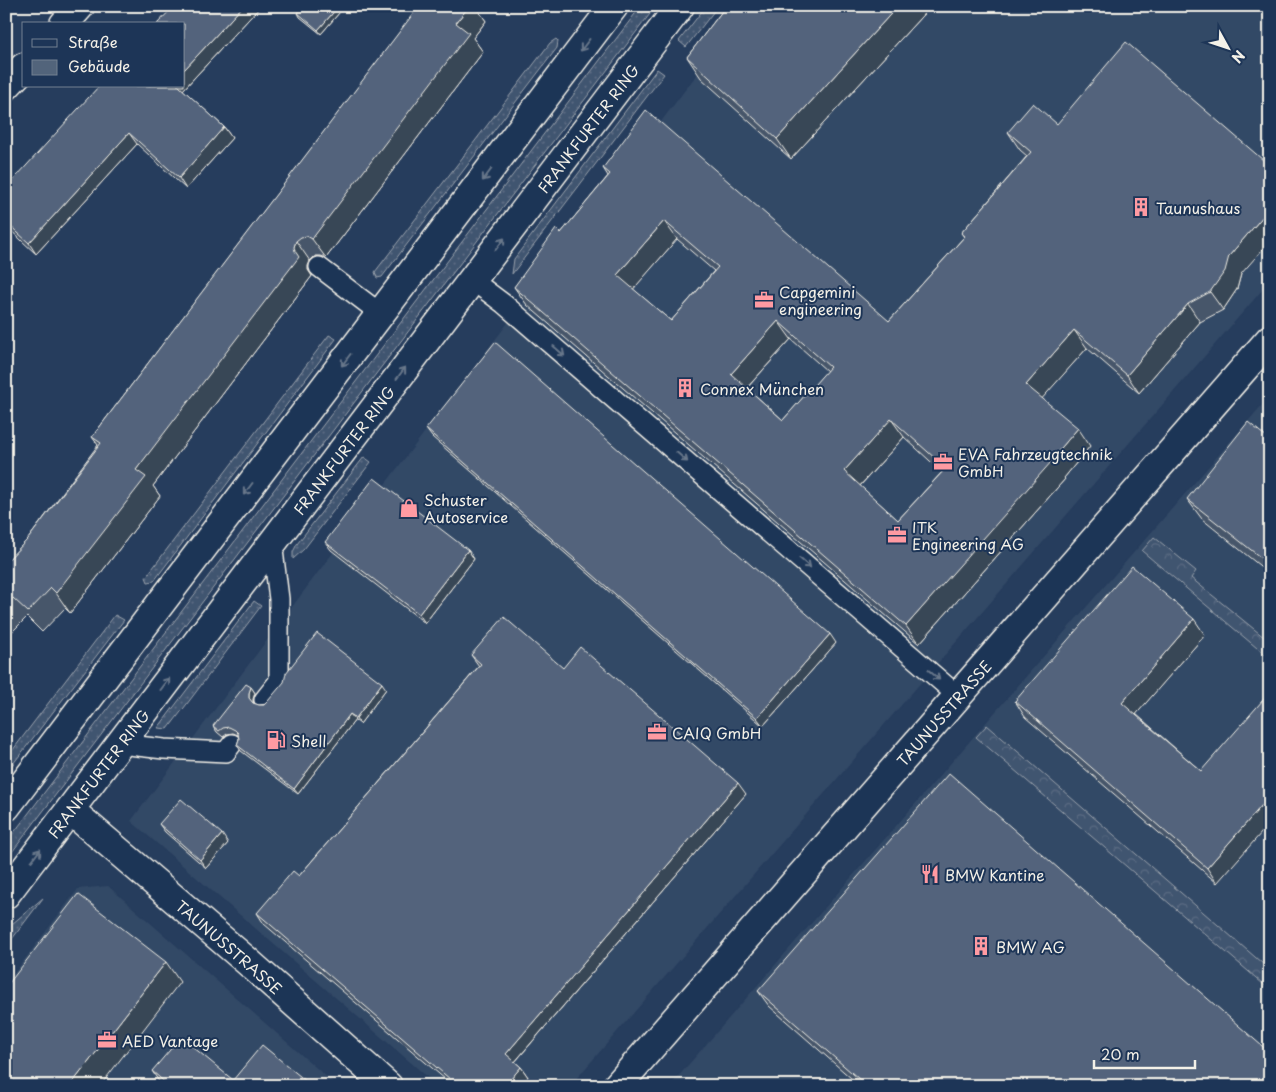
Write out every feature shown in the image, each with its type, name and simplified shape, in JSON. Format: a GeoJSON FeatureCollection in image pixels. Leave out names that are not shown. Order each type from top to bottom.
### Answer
{"type":"FeatureCollection","features":[{"type":"Feature","properties":{"kind":"main road"},"geometry":{"type":"LineString","coordinates":[[66,22],[80,6]]}},
{"type":"Feature","properties":{"kind":"main road"},"geometry":{"type":"LineString","coordinates":[[6,807],[614,6]]}},
{"type":"Feature","properties":{"kind":"main road","name":"FRANKFURTER RING"},"geometry":{"type":"LineString","coordinates":[[6,894],[680,6]]}},
{"type":"Feature","properties":{"kind":"main road"},"geometry":{"type":"LineString","coordinates":[[6,86],[22,69]]}},
{"type":"Feature","properties":{"kind":"main road","name":"TAUNUSSTRASSE"},"geometry":{"type":"LineString","coordinates":[[617,1086],[1270,339]]}},
{"type":"Feature","properties":{"kind":"main road","name":"TAUNUSSTRASSE"},"geometry":{"type":"LineString","coordinates":[[70,810],[388,1086]]}},
{"type":"Feature","properties":{"kind":"lane"},"geometry":{"type":"LineString","coordinates":[[319,267],[381,314]]}},
{"type":"Feature","properties":{"kind":"lane"},"geometry":{"type":"LineString","coordinates":[[472,280],[504,304],[958,696]]}},
{"type":"Feature","properties":{"kind":"lane"},"geometry":{"type":"LineString","coordinates":[[264,700],[279,681],[279,600],[272,542]]}},
{"type":"Feature","properties":{"kind":"lane"},"geometry":{"type":"LineString","coordinates":[[120,744],[164,749],[226,752],[232,744]]}},
{"type":"Feature","properties":{"kind":"shaded area"},"geometry":{"type":"Polygon","coordinates":[[[749,6],[1270,6],[1270,281],[570,1086],[438,1086],[131,821],[749,6]]]}},
{"type":"Feature","properties":{"kind":"shaded area"},"geometry":{"type":"Polygon","coordinates":[[[1270,396],[1270,1086],[670,1086],[1270,396]]]}},
{"type":"Feature","properties":{"kind":"shaded area"},"geometry":{"type":"Polygon","coordinates":[[[108,886],[337,1086],[6,1086],[6,984],[78,889],[108,886]]]}},
{"type":"Feature","properties":{"kind":"green space"},"geometry":{"type":"Polygon","coordinates":[[[641,6],[656,6],[6,860],[6,843],[641,6]]]}},
{"type":"Feature","properties":{"kind":"green space"},"geometry":{"type":"Polygon","coordinates":[[[706,6],[718,6],[686,47],[679,41],[706,6]]]}},
{"type":"Feature","properties":{"kind":"green space"},"geometry":{"type":"Polygon","coordinates":[[[556,39],[558,41],[557,48],[382,277],[377,278],[375,272],[550,43],[556,39]]]}},
{"type":"Feature","properties":{"kind":"green space"},"geometry":{"type":"Polygon","coordinates":[[[657,69],[664,74],[512,274],[514,259],[657,69]]]}},
{"type":"Feature","properties":{"kind":"green space"},"geometry":{"type":"Polygon","coordinates":[[[329,335],[336,339],[154,581],[148,582],[146,577],[329,335]]]}},
{"type":"Feature","properties":{"kind":"green space"},"geometry":{"type":"Polygon","coordinates":[[[364,457],[371,462],[304,549],[293,559],[293,552],[297,544],[364,457]]]}},
{"type":"Feature","properties":{"kind":"green space"},"geometry":{"type":"Polygon","coordinates":[[[1154,537],[1196,571],[1191,578],[1270,642],[1270,659],[1142,551],[1154,537]]]}},
{"type":"Feature","properties":{"kind":"green space"},"geometry":{"type":"Polygon","coordinates":[[[254,601],[261,606],[168,729],[158,728],[254,601]]]}},
{"type":"Feature","properties":{"kind":"green space"},"geometry":{"type":"Polygon","coordinates":[[[115,615],[124,620],[6,773],[6,759],[115,615]]]}},
{"type":"Feature","properties":{"kind":"green space"},"geometry":{"type":"Polygon","coordinates":[[[987,725],[1270,970],[1270,990],[976,737],[987,725]]]}},
{"type":"Feature","properties":{"kind":"green space"},"geometry":{"type":"Polygon","coordinates":[[[43,898],[6,947],[6,929],[43,898]]]}},
{"type":"Feature","properties":{"kind":"building"},"geometry":{"type":"Polygon","coordinates":[[[174,6],[243,6],[185,69],[185,22],[159,22],[174,6]]]}},
{"type":"Feature","properties":{"kind":"building"},"geometry":{"type":"Polygon","coordinates":[[[303,6],[339,6],[318,30],[298,13],[303,6]]]}},
{"type":"Feature","properties":{"kind":"building"},"geometry":{"type":"Polygon","coordinates":[[[419,6],[469,6],[456,23],[469,33],[312,239],[307,236],[301,237],[296,241],[294,247],[299,257],[136,470],[146,477],[56,593],[51,588],[28,612],[13,598],[6,605],[6,562],[28,539],[101,443],[92,437],[419,6]]]}},
{"type":"Feature","properties":{"kind":"building"},"geometry":{"type":"Polygon","coordinates":[[[726,6],[898,6],[777,139],[687,57],[726,6]]]}},
{"type":"Feature","properties":{"kind":"building"},"geometry":{"type":"Polygon","coordinates":[[[1126,42],[1270,166],[1270,208],[1229,256],[1225,271],[1210,292],[1188,304],[1127,375],[1074,330],[1026,385],[1078,428],[1052,461],[906,626],[514,287],[556,229],[561,233],[610,174],[603,168],[646,110],[889,321],[965,236],[961,233],[1031,152],[1008,132],[1033,103],[1057,124],[1126,42]],[[664,221],[617,275],[671,321],[718,267],[664,221]],[[778,321],[731,374],[783,420],[830,367],[778,321]],[[891,419],[844,471],[898,520],[946,468],[891,419]]]}},
{"type":"Feature","properties":{"kind":"building"},"geometry":{"type":"Polygon","coordinates":[[[97,88],[181,88],[224,127],[179,178],[129,133],[29,243],[6,222],[6,188],[97,88]]]}},
{"type":"Feature","properties":{"kind":"building"},"geometry":{"type":"Polygon","coordinates":[[[495,342],[830,634],[757,718],[426,429],[495,342]]]}},
{"type":"Feature","properties":{"kind":"building"},"geometry":{"type":"Polygon","coordinates":[[[1248,422],[1270,440],[1270,565],[1187,499],[1248,422]]]}},
{"type":"Feature","properties":{"kind":"building"},"geometry":{"type":"Polygon","coordinates":[[[374,478],[468,550],[419,614],[325,542],[374,478]]]}},
{"type":"Feature","properties":{"kind":"building"},"geometry":{"type":"Polygon","coordinates":[[[1132,566],[1194,619],[1122,703],[1201,771],[1270,692],[1270,796],[1207,868],[1015,701],[1132,566]]]}},
{"type":"Feature","properties":{"kind":"building"},"geometry":{"type":"Polygon","coordinates":[[[504,617],[563,668],[580,647],[738,783],[506,1054],[521,1067],[505,1086],[458,1086],[257,913],[293,871],[299,876],[481,664],[471,655],[504,617]]]}},
{"type":"Feature","properties":{"kind":"building"},"geometry":{"type":"Polygon","coordinates":[[[317,633],[382,683],[356,718],[350,714],[294,789],[237,745],[239,739],[238,733],[235,730],[229,727],[219,731],[213,726],[246,684],[251,687],[249,698],[253,703],[264,705],[284,682],[286,673],[317,633]]]}},
{"type":"Feature","properties":{"kind":"building","name":"BMW AG"},"geometry":{"type":"Polygon","coordinates":[[[949,773],[1270,1053],[1270,1086],[867,1086],[758,991],[949,773]]]}},
{"type":"Feature","properties":{"kind":"building"},"geometry":{"type":"Polygon","coordinates":[[[181,799],[222,834],[200,860],[159,824],[181,799]]]}},
{"type":"Feature","properties":{"kind":"building"},"geometry":{"type":"Polygon","coordinates":[[[78,894],[166,962],[70,1086],[6,1086],[6,987],[78,894]]]}},
{"type":"Feature","properties":{"kind":"building"},"geometry":{"type":"Polygon","coordinates":[[[181,1037],[233,1080],[262,1045],[312,1086],[169,1086],[152,1071],[181,1037]]]}},
{"type":"Feature","properties":{"kind":"place","name":"Taunushaus"},"geometry":{"type":"Point","coordinates":[1141,207]}},
{"type":"Feature","properties":{"kind":"place","name":"Capgemini engineering"},"geometry":{"type":"Point","coordinates":[764,300]}},
{"type":"Feature","properties":{"kind":"place","name":"Connex München"},"geometry":{"type":"Point","coordinates":[685,388]}},
{"type":"Feature","properties":{"kind":"place","name":"EVA Fahrzeugtechnik GmbH"},"geometry":{"type":"Point","coordinates":[943,462]}},
{"type":"Feature","properties":{"kind":"place","name":"Schuster Autoservice"},"geometry":{"type":"Point","coordinates":[409,508]}},
{"type":"Feature","properties":{"kind":"place","name":"ITK Engineering AG"},"geometry":{"type":"Point","coordinates":[897,535]}},
{"type":"Feature","properties":{"kind":"place","name":"CAIQ GmbH"},"geometry":{"type":"Point","coordinates":[657,732]}},
{"type":"Feature","properties":{"kind":"place","name":"Shell"},"geometry":{"type":"Point","coordinates":[276,740]}},
{"type":"Feature","properties":{"kind":"place","name":"BMW Kantine"},"geometry":{"type":"Point","coordinates":[930,874]}},
{"type":"Feature","properties":{"kind":"place","name":"BMW AG"},"geometry":{"type":"Point","coordinates":[981,946]}},
{"type":"Feature","properties":{"kind":"place","name":"AED Vantage"},"geometry":{"type":"Point","coordinates":[107,1040]}}]}
